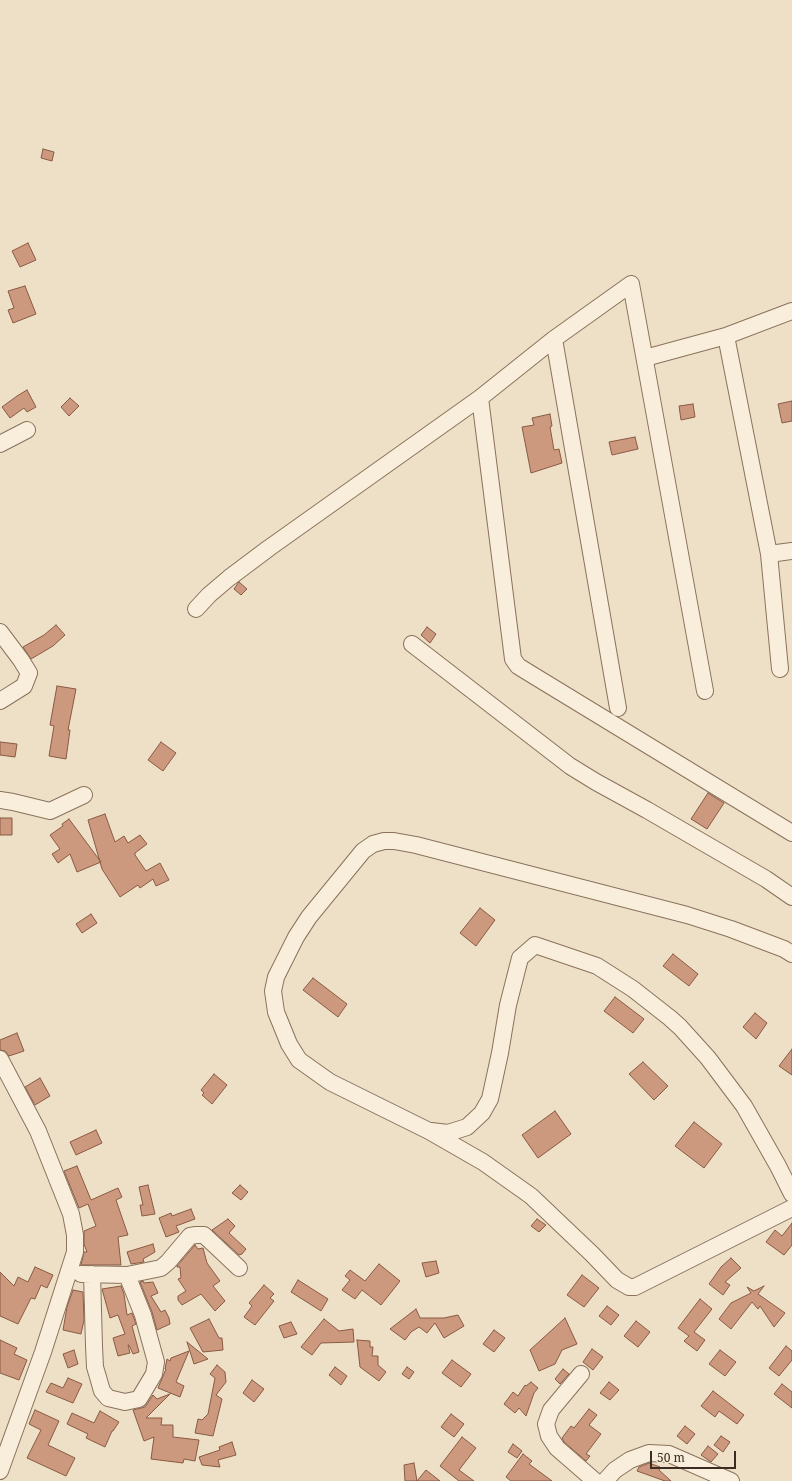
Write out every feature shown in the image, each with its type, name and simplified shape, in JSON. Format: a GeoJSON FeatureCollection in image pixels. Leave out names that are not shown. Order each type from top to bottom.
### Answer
{"type":"FeatureCollection","features":[{"type":"Feature","properties":{"kind":"street"},"geometry":{"type":"LineString","coordinates":[[196,609],[224,582],[269,548],[480,398],[554,340],[631,284],[705,691]]}},
{"type":"Feature","properties":{"kind":"street"},"geometry":{"type":"LineString","coordinates":[[644,358],[726,336],[792,311]]}},
{"type":"Feature","properties":{"kind":"street"},"geometry":{"type":"LineString","coordinates":[[726,336],[769,554],[780,669]]}},
{"type":"Feature","properties":{"kind":"street"},"geometry":{"type":"LineString","coordinates":[[554,340],[618,708]]}},
{"type":"Feature","properties":{"kind":"street"},"geometry":{"type":"LineString","coordinates":[[480,398],[513,659],[518,666],[792,833]]}},
{"type":"Feature","properties":{"kind":"street"},"geometry":{"type":"LineString","coordinates":[[0,444],[27,430]]}},
{"type":"Feature","properties":{"kind":"street"},"geometry":{"type":"LineString","coordinates":[[769,554],[792,551]]}},
{"type":"Feature","properties":{"kind":"street"},"geometry":{"type":"LineString","coordinates":[[0,632],[29,673],[24,686],[0,701]]}},
{"type":"Feature","properties":{"kind":"street"},"geometry":{"type":"LineString","coordinates":[[412,644],[570,766],[766,879],[792,897]]}},
{"type":"Feature","properties":{"kind":"street"},"geometry":{"type":"LineString","coordinates":[[0,800],[50,811],[84,795]]}},
{"type":"Feature","properties":{"kind":"street"},"geometry":{"type":"LineString","coordinates":[[792,954],[784,949],[731,929],[687,915],[544,877],[394,841],[384,841],[373,844],[363,851],[309,917],[296,937],[276,977],[274,1001],[276,1012],[284,1032],[299,1060],[330,1082],[429,1131],[483,1162],[531,1196],[617,1280],[629,1287],[636,1287],[792,1208]]}},
{"type":"Feature","properties":{"kind":"street"},"geometry":{"type":"LineString","coordinates":[[429,1131],[448,1133],[458,1131],[467,1127],[486,1107],[490,1099],[508,1005],[520,958],[535,945],[597,966],[633,989],[670,1018],[708,1058],[744,1106],[792,1194]]}},
{"type":"Feature","properties":{"kind":"street"},"geometry":{"type":"LineString","coordinates":[[0,1059],[38,1132],[71,1214],[75,1235],[75,1252],[69,1273],[43,1352],[0,1470]]}},
{"type":"Feature","properties":{"kind":"street"},"geometry":{"type":"LineString","coordinates":[[69,1273],[127,1275],[161,1268],[190,1236],[196,1235],[204,1235],[239,1268]]}},
{"type":"Feature","properties":{"kind":"street"},"geometry":{"type":"LineString","coordinates":[[92,1274],[95,1367],[102,1391],[108,1398],[125,1402],[139,1399],[154,1374],[156,1362],[143,1315],[127,1275]]}},
{"type":"Feature","properties":{"kind":"street"},"geometry":{"type":"LineString","coordinates":[[582,1374],[551,1410],[546,1424],[549,1436],[557,1448],[595,1481]]}},
{"type":"Feature","properties":{"kind":"street"},"geometry":{"type":"LineString","coordinates":[[605,1481],[615,1470],[630,1460],[649,1453],[669,1454],[725,1480]]}},
{"type":"Feature","properties":{"kind":"building"},"geometry":{"type":"Polygon","coordinates":[[[43,149],[54,152],[52,161],[41,158],[43,149]]]}},
{"type":"Feature","properties":{"kind":"building"},"geometry":{"type":"Polygon","coordinates":[[[28,243],[36,260],[20,267],[12,251],[28,243]]]}},
{"type":"Feature","properties":{"kind":"building"},"geometry":{"type":"Polygon","coordinates":[[[25,286],[36,314],[13,323],[8,310],[14,308],[8,291],[25,286]]]}},
{"type":"Feature","properties":{"kind":"building"},"geometry":{"type":"Polygon","coordinates":[[[27,390],[36,407],[27,412],[24,408],[10,418],[2,407],[27,390]]]}},
{"type":"Feature","properties":{"kind":"building"},"geometry":{"type":"Polygon","coordinates":[[[70,398],[79,406],[69,416],[61,407],[70,398]]]}},
{"type":"Feature","properties":{"kind":"building"},"geometry":{"type":"Polygon","coordinates":[[[792,401],[792,421],[782,423],[778,404],[792,401]]]}},
{"type":"Feature","properties":{"kind":"building"},"geometry":{"type":"Polygon","coordinates":[[[693,404],[695,417],[681,420],[679,406],[693,404]]]}},
{"type":"Feature","properties":{"kind":"building"},"geometry":{"type":"Polygon","coordinates":[[[550,414],[552,426],[550,427],[554,450],[559,449],[562,463],[531,473],[522,427],[534,425],[532,418],[550,414]]]}},
{"type":"Feature","properties":{"kind":"building"},"geometry":{"type":"Polygon","coordinates":[[[635,437],[638,449],[612,455],[609,442],[635,437]]]}},
{"type":"Feature","properties":{"kind":"building"},"geometry":{"type":"Polygon","coordinates":[[[239,582],[247,589],[241,595],[234,589],[239,582]]]}},
{"type":"Feature","properties":{"kind":"building"},"geometry":{"type":"Polygon","coordinates":[[[56,625],[65,635],[53,646],[31,659],[23,647],[44,635],[56,625]]]}},
{"type":"Feature","properties":{"kind":"building"},"geometry":{"type":"Polygon","coordinates":[[[427,627],[436,634],[430,643],[421,635],[427,627]]]}},
{"type":"Feature","properties":{"kind":"building"},"geometry":{"type":"Polygon","coordinates":[[[57,686],[76,689],[68,730],[70,730],[66,759],[49,756],[54,726],[50,725],[57,686]]]}},
{"type":"Feature","properties":{"kind":"building"},"geometry":{"type":"Polygon","coordinates":[[[0,742],[17,744],[15,757],[0,755],[0,742]]]}},
{"type":"Feature","properties":{"kind":"building"},"geometry":{"type":"Polygon","coordinates":[[[161,742],[176,753],[163,771],[148,760],[161,742]]]}},
{"type":"Feature","properties":{"kind":"building"},"geometry":{"type":"Polygon","coordinates":[[[708,793],[724,803],[707,829],[691,819],[708,793]]]}},
{"type":"Feature","properties":{"kind":"building"},"geometry":{"type":"Polygon","coordinates":[[[105,814],[115,842],[124,836],[128,843],[140,835],[147,844],[135,853],[135,855],[146,871],[160,863],[169,880],[156,886],[153,879],[140,888],[138,885],[120,897],[102,869],[88,820],[105,814]]]}},
{"type":"Feature","properties":{"kind":"building"},"geometry":{"type":"Polygon","coordinates":[[[0,818],[12,818],[12,835],[0,835],[0,818]]]}},
{"type":"Feature","properties":{"kind":"building"},"geometry":{"type":"Polygon","coordinates":[[[69,819],[101,862],[77,872],[70,854],[58,863],[52,854],[60,849],[50,835],[63,826],[62,824],[69,819]]]}},
{"type":"Feature","properties":{"kind":"building"},"geometry":{"type":"Polygon","coordinates":[[[480,908],[495,920],[476,946],[460,933],[480,908]]]}},
{"type":"Feature","properties":{"kind":"building"},"geometry":{"type":"Polygon","coordinates":[[[91,914],[97,923],[82,933],[76,924],[91,914]]]}},
{"type":"Feature","properties":{"kind":"building"},"geometry":{"type":"Polygon","coordinates":[[[673,954],[698,974],[689,986],[663,966],[673,954]]]}},
{"type":"Feature","properties":{"kind":"building"},"geometry":{"type":"Polygon","coordinates":[[[313,978],[347,1004],[338,1017],[303,990],[313,978]]]}},
{"type":"Feature","properties":{"kind":"building"},"geometry":{"type":"Polygon","coordinates":[[[615,997],[644,1019],[633,1033],[604,1011],[615,997]]]}},
{"type":"Feature","properties":{"kind":"building"},"geometry":{"type":"Polygon","coordinates":[[[755,1013],[767,1023],[756,1039],[743,1027],[755,1013]]]}},
{"type":"Feature","properties":{"kind":"building"},"geometry":{"type":"Polygon","coordinates":[[[17,1033],[24,1051],[9,1056],[5,1051],[0,1050],[0,1040],[17,1033]]]}},
{"type":"Feature","properties":{"kind":"building"},"geometry":{"type":"Polygon","coordinates":[[[792,1049],[792,1075],[779,1066],[792,1049]]]}},
{"type":"Feature","properties":{"kind":"building"},"geometry":{"type":"Polygon","coordinates":[[[643,1062],[668,1086],[654,1100],[629,1074],[643,1062]]]}},
{"type":"Feature","properties":{"kind":"building"},"geometry":{"type":"Polygon","coordinates":[[[214,1074],[227,1085],[212,1104],[202,1095],[204,1093],[201,1090],[214,1074]]]}},
{"type":"Feature","properties":{"kind":"building"},"geometry":{"type":"Polygon","coordinates":[[[40,1078],[50,1096],[35,1105],[25,1087],[40,1078]]]}},
{"type":"Feature","properties":{"kind":"building"},"geometry":{"type":"Polygon","coordinates":[[[555,1111],[571,1134],[538,1158],[522,1135],[555,1111]]]}},
{"type":"Feature","properties":{"kind":"building"},"geometry":{"type":"Polygon","coordinates":[[[694,1122],[722,1144],[704,1168],[675,1146],[694,1122]]]}},
{"type":"Feature","properties":{"kind":"building"},"geometry":{"type":"Polygon","coordinates":[[[96,1130],[102,1143],[76,1155],[70,1142],[96,1130]]]}},
{"type":"Feature","properties":{"kind":"building"},"geometry":{"type":"Polygon","coordinates":[[[77,1166],[91,1200],[118,1188],[122,1197],[116,1200],[128,1235],[118,1237],[121,1265],[81,1265],[84,1252],[87,1252],[84,1244],[84,1231],[96,1226],[88,1204],[79,1208],[64,1171],[77,1166]]]}},
{"type":"Feature","properties":{"kind":"building"},"geometry":{"type":"Polygon","coordinates":[[[148,1185],[155,1214],[142,1216],[140,1205],[143,1205],[139,1187],[148,1185]]]}},
{"type":"Feature","properties":{"kind":"building"},"geometry":{"type":"Polygon","coordinates":[[[240,1185],[248,1192],[241,1200],[232,1193],[240,1185]]]}},
{"type":"Feature","properties":{"kind":"building"},"geometry":{"type":"Polygon","coordinates":[[[191,1209],[195,1219],[176,1226],[179,1232],[166,1237],[159,1218],[171,1213],[172,1216],[191,1209]]]}},
{"type":"Feature","properties":{"kind":"building"},"geometry":{"type":"Polygon","coordinates":[[[228,1219],[235,1226],[229,1233],[246,1249],[242,1254],[239,1255],[212,1230],[228,1219]]]}},
{"type":"Feature","properties":{"kind":"building"},"geometry":{"type":"Polygon","coordinates":[[[537,1219],[546,1225],[539,1232],[531,1226],[537,1219]]]}},
{"type":"Feature","properties":{"kind":"building"},"geometry":{"type":"Polygon","coordinates":[[[792,1223],[792,1245],[784,1255],[766,1242],[775,1230],[782,1236],[792,1223]]]}},
{"type":"Feature","properties":{"kind":"building"},"geometry":{"type":"Polygon","coordinates":[[[153,1244],[155,1252],[143,1259],[144,1262],[131,1264],[127,1252],[153,1244]]]}},
{"type":"Feature","properties":{"kind":"building"},"geometry":{"type":"Polygon","coordinates":[[[195,1245],[198,1249],[203,1248],[207,1263],[220,1281],[213,1286],[225,1301],[215,1311],[201,1294],[182,1305],[178,1300],[178,1296],[186,1291],[178,1279],[181,1278],[180,1267],[177,1266],[195,1245]]]}},
{"type":"Feature","properties":{"kind":"building"},"geometry":{"type":"Polygon","coordinates":[[[731,1258],[741,1268],[725,1282],[730,1285],[723,1295],[709,1284],[721,1267],[731,1258]]]}},
{"type":"Feature","properties":{"kind":"building"},"geometry":{"type":"Polygon","coordinates":[[[436,1261],[439,1273],[426,1277],[422,1263],[436,1261]]]}},
{"type":"Feature","properties":{"kind":"building"},"geometry":{"type":"Polygon","coordinates":[[[379,1264],[400,1281],[381,1305],[362,1290],[355,1299],[342,1290],[350,1280],[345,1276],[350,1270],[365,1281],[379,1264]]]}},
{"type":"Feature","properties":{"kind":"building"},"geometry":{"type":"Polygon","coordinates":[[[35,1267],[53,1275],[47,1288],[41,1285],[35,1299],[31,1298],[18,1324],[0,1316],[0,1272],[14,1286],[18,1277],[28,1282],[35,1267]]]}},
{"type":"Feature","properties":{"kind":"building"},"geometry":{"type":"Polygon","coordinates":[[[582,1275],[599,1288],[584,1307],[567,1295],[582,1275]]]}},
{"type":"Feature","properties":{"kind":"building"},"geometry":{"type":"Polygon","coordinates":[[[298,1280],[328,1299],[321,1311],[291,1292],[298,1280]]]}},
{"type":"Feature","properties":{"kind":"building"},"geometry":{"type":"Polygon","coordinates":[[[143,1281],[144,1283],[153,1282],[158,1293],[151,1296],[161,1312],[165,1310],[169,1318],[170,1324],[157,1330],[152,1312],[140,1282],[143,1281]]]}},
{"type":"Feature","properties":{"kind":"building"},"geometry":{"type":"Polygon","coordinates":[[[264,1285],[274,1294],[270,1298],[274,1301],[255,1325],[244,1317],[252,1306],[249,1303],[264,1285]]]}},
{"type":"Feature","properties":{"kind":"building"},"geometry":{"type":"Polygon","coordinates":[[[121,1286],[124,1294],[127,1315],[132,1313],[136,1324],[132,1326],[139,1352],[133,1354],[128,1345],[130,1353],[118,1356],[113,1338],[125,1334],[118,1315],[110,1318],[102,1289],[121,1286]]]}},
{"type":"Feature","properties":{"kind":"building"},"geometry":{"type":"Polygon","coordinates":[[[764,1286],[758,1294],[785,1313],[774,1327],[760,1306],[758,1309],[752,1302],[731,1329],[719,1319],[731,1303],[751,1293],[747,1287],[754,1291],[764,1286]]]}},
{"type":"Feature","properties":{"kind":"building"},"geometry":{"type":"Polygon","coordinates":[[[73,1290],[83,1292],[84,1320],[81,1334],[63,1330],[67,1307],[73,1290]]]}},
{"type":"Feature","properties":{"kind":"building"},"geometry":{"type":"Polygon","coordinates":[[[700,1299],[712,1309],[694,1332],[705,1340],[697,1351],[684,1341],[689,1336],[678,1328],[700,1299]]]}},
{"type":"Feature","properties":{"kind":"building"},"geometry":{"type":"Polygon","coordinates":[[[607,1306],[619,1315],[611,1325],[599,1316],[607,1306]]]}},
{"type":"Feature","properties":{"kind":"building"},"geometry":{"type":"Polygon","coordinates":[[[416,1309],[420,1318],[444,1318],[458,1315],[464,1326],[444,1338],[435,1323],[427,1333],[419,1327],[411,1332],[405,1340],[390,1329],[416,1309]]]}},
{"type":"Feature","properties":{"kind":"building"},"geometry":{"type":"Polygon","coordinates":[[[565,1318],[577,1344],[562,1350],[555,1364],[539,1371],[530,1350],[565,1318]]]}},
{"type":"Feature","properties":{"kind":"building"},"geometry":{"type":"Polygon","coordinates":[[[209,1319],[219,1338],[222,1338],[223,1350],[203,1352],[190,1328],[209,1319]]]}},
{"type":"Feature","properties":{"kind":"building"},"geometry":{"type":"Polygon","coordinates":[[[324,1319],[339,1331],[353,1329],[354,1342],[321,1343],[312,1355],[301,1347],[324,1319]]]}},
{"type":"Feature","properties":{"kind":"building"},"geometry":{"type":"Polygon","coordinates":[[[636,1321],[650,1332],[638,1347],[624,1336],[636,1321]]]}},
{"type":"Feature","properties":{"kind":"building"},"geometry":{"type":"Polygon","coordinates":[[[291,1322],[297,1334],[284,1338],[279,1326],[291,1322]]]}},
{"type":"Feature","properties":{"kind":"building"},"geometry":{"type":"Polygon","coordinates":[[[494,1330],[505,1338],[494,1352],[483,1344],[494,1330]]]}},
{"type":"Feature","properties":{"kind":"building"},"geometry":{"type":"Polygon","coordinates":[[[0,1340],[17,1348],[14,1354],[27,1360],[19,1380],[0,1373],[0,1340]]]}},
{"type":"Feature","properties":{"kind":"building"},"geometry":{"type":"Polygon","coordinates":[[[357,1340],[370,1341],[370,1347],[373,1347],[372,1356],[378,1356],[378,1365],[386,1372],[379,1381],[360,1367],[357,1340]]]}},
{"type":"Feature","properties":{"kind":"building"},"geometry":{"type":"Polygon","coordinates":[[[187,1342],[208,1359],[194,1364],[187,1342]]]}},
{"type":"Feature","properties":{"kind":"building"},"geometry":{"type":"Polygon","coordinates":[[[786,1346],[792,1351],[792,1360],[779,1376],[769,1368],[786,1346]]]}},
{"type":"Feature","properties":{"kind":"building"},"geometry":{"type":"Polygon","coordinates":[[[592,1349],[603,1357],[593,1370],[583,1362],[592,1349]]]}},
{"type":"Feature","properties":{"kind":"building"},"geometry":{"type":"Polygon","coordinates":[[[74,1350],[78,1364],[68,1368],[63,1354],[74,1350]]]}},
{"type":"Feature","properties":{"kind":"building"},"geometry":{"type":"Polygon","coordinates":[[[720,1350],[736,1362],[725,1376],[709,1364],[720,1350]]]}},
{"type":"Feature","properties":{"kind":"building"},"geometry":{"type":"Polygon","coordinates":[[[189,1351],[176,1382],[184,1386],[180,1397],[158,1388],[166,1369],[167,1359],[170,1361],[171,1358],[189,1351]]]}},
{"type":"Feature","properties":{"kind":"building"},"geometry":{"type":"Polygon","coordinates":[[[452,1360],[471,1374],[461,1387],[442,1373],[452,1360]]]}},
{"type":"Feature","properties":{"kind":"building"},"geometry":{"type":"Polygon","coordinates":[[[217,1365],[225,1372],[226,1382],[216,1395],[222,1399],[213,1436],[195,1433],[198,1419],[202,1420],[208,1414],[215,1378],[210,1374],[217,1365]]]}},
{"type":"Feature","properties":{"kind":"building"},"geometry":{"type":"Polygon","coordinates":[[[335,1367],[347,1376],[341,1385],[329,1375],[335,1367]]]}},
{"type":"Feature","properties":{"kind":"building"},"geometry":{"type":"Polygon","coordinates":[[[407,1367],[414,1372],[409,1379],[402,1374],[407,1367]]]}},
{"type":"Feature","properties":{"kind":"building"},"geometry":{"type":"Polygon","coordinates":[[[563,1369],[569,1374],[560,1384],[555,1379],[563,1369]]]}},
{"type":"Feature","properties":{"kind":"building"},"geometry":{"type":"Polygon","coordinates":[[[68,1378],[82,1384],[73,1403],[46,1392],[51,1383],[63,1388],[68,1378]]]}},
{"type":"Feature","properties":{"kind":"building"},"geometry":{"type":"Polygon","coordinates":[[[252,1380],[264,1389],[254,1402],[243,1393],[252,1380]]]}},
{"type":"Feature","properties":{"kind":"building"},"geometry":{"type":"Polygon","coordinates":[[[531,1382],[538,1388],[534,1393],[526,1416],[519,1408],[515,1413],[504,1404],[513,1392],[518,1396],[525,1385],[526,1386],[531,1382]]]}},
{"type":"Feature","properties":{"kind":"building"},"geometry":{"type":"Polygon","coordinates":[[[609,1382],[619,1390],[610,1400],[600,1393],[609,1382]]]}},
{"type":"Feature","properties":{"kind":"building"},"geometry":{"type":"Polygon","coordinates":[[[782,1384],[792,1392],[792,1408],[774,1394],[782,1384]]]}},
{"type":"Feature","properties":{"kind":"building"},"geometry":{"type":"Polygon","coordinates":[[[713,1391],[744,1415],[737,1424],[719,1411],[715,1417],[701,1406],[713,1391]]]}},
{"type":"Feature","properties":{"kind":"building"},"geometry":{"type":"Polygon","coordinates":[[[170,1394],[146,1418],[162,1418],[161,1425],[173,1425],[173,1437],[199,1440],[195,1461],[184,1459],[183,1463],[151,1459],[154,1437],[144,1441],[133,1410],[145,1407],[153,1395],[157,1399],[170,1394]]]}},
{"type":"Feature","properties":{"kind":"building"},"geometry":{"type":"Polygon","coordinates":[[[589,1409],[597,1415],[589,1425],[601,1434],[586,1454],[590,1456],[586,1461],[564,1442],[562,1438],[571,1426],[574,1428],[589,1409]]]}},
{"type":"Feature","properties":{"kind":"building"},"geometry":{"type":"Polygon","coordinates":[[[35,1410],[59,1421],[48,1445],[75,1458],[66,1476],[27,1458],[41,1430],[29,1424],[35,1410]]]}},
{"type":"Feature","properties":{"kind":"building"},"geometry":{"type":"Polygon","coordinates":[[[100,1411],[119,1422],[112,1431],[105,1447],[86,1438],[88,1434],[67,1424],[72,1413],[94,1423],[100,1411]]]}},
{"type":"Feature","properties":{"kind":"building"},"geometry":{"type":"Polygon","coordinates":[[[451,1414],[464,1424],[454,1437],[441,1427],[451,1414]]]}},
{"type":"Feature","properties":{"kind":"building"},"geometry":{"type":"Polygon","coordinates":[[[685,1426],[695,1434],[687,1444],[677,1436],[685,1426]]]}},
{"type":"Feature","properties":{"kind":"building"},"geometry":{"type":"Polygon","coordinates":[[[721,1436],[730,1442],[723,1452],[714,1445],[721,1436]]]}},
{"type":"Feature","properties":{"kind":"building"},"geometry":{"type":"Polygon","coordinates":[[[462,1437],[476,1448],[459,1470],[474,1481],[459,1481],[440,1466],[462,1437]]]}},
{"type":"Feature","properties":{"kind":"building"},"geometry":{"type":"Polygon","coordinates":[[[232,1442],[236,1455],[218,1460],[220,1467],[202,1465],[199,1457],[220,1450],[219,1447],[232,1442]]]}},
{"type":"Feature","properties":{"kind":"building"},"geometry":{"type":"Polygon","coordinates":[[[513,1444],[522,1451],[517,1458],[508,1452],[513,1444]]]}},
{"type":"Feature","properties":{"kind":"building"},"geometry":{"type":"Polygon","coordinates":[[[708,1446],[718,1454],[711,1462],[701,1455],[708,1446]]]}},
{"type":"Feature","properties":{"kind":"building"},"geometry":{"type":"Polygon","coordinates":[[[523,1454],[532,1461],[529,1464],[552,1481],[511,1481],[506,1477],[523,1454]]]}},
{"type":"Feature","properties":{"kind":"building"},"geometry":{"type":"Polygon","coordinates":[[[414,1463],[417,1481],[405,1481],[404,1465],[414,1463]]]}},
{"type":"Feature","properties":{"kind":"building"},"geometry":{"type":"Polygon","coordinates":[[[649,1463],[660,1467],[659,1470],[671,1481],[665,1481],[637,1471],[639,1467],[649,1463]]]}},
{"type":"Feature","properties":{"kind":"building"},"geometry":{"type":"Polygon","coordinates":[[[426,1470],[440,1481],[417,1481],[426,1470]]]}}]}
